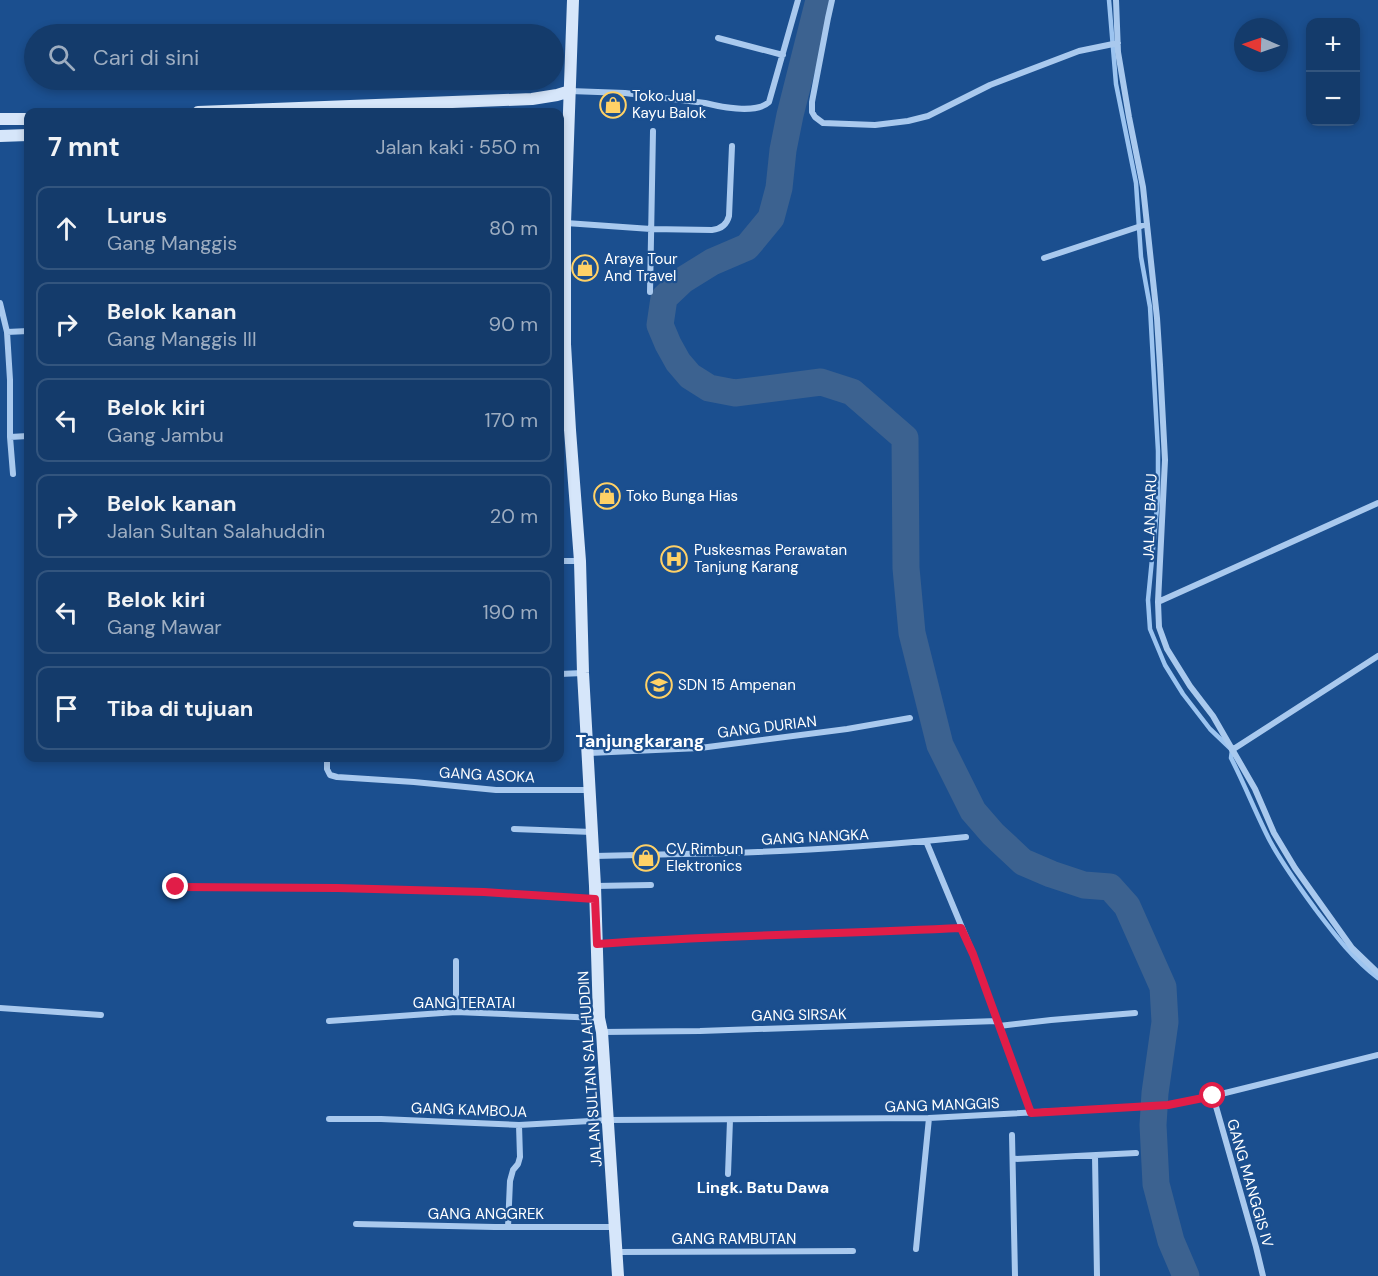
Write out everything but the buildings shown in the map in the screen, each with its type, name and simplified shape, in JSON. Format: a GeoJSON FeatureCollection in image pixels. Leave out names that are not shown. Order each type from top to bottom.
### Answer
{"type":"FeatureCollection","features":[{"type":"Feature","properties":{"kind":"main road","name":"JALAN SULTAN SALAHUDDIN"},"geometry":{"type":"LineString","coordinates":[[564,264],[564,122],[570,105],[573,0]]}},
{"type":"Feature","properties":{"kind":"main road"},"geometry":{"type":"LineString","coordinates":[[301,108],[532,99],[570,91]]}},
{"type":"Feature","properties":{"kind":"main road"},"geometry":{"type":"LineString","coordinates":[[0,119],[24,119]]}},
{"type":"Feature","properties":{"kind":"main road"},"geometry":{"type":"LineString","coordinates":[[0,136],[24,135]]}},
{"type":"Feature","properties":{"kind":"main road","name":"JALAN SULTAN SALAHUDDIN"},"geometry":{"type":"LineString","coordinates":[[564,369],[580,561],[599,1018],[602,1032],[618,1276]]}},
{"type":"Feature","properties":{"kind":"street"},"geometry":{"type":"LineString","coordinates":[[570,91],[629,94],[742,108],[765,106],[769,102],[798,0]]}},
{"type":"Feature","properties":{"kind":"street"},"geometry":{"type":"LineString","coordinates":[[832,0],[812,102],[812,112],[818,121],[823,123],[875,125],[928,116],[990,85],[1079,51],[1113,44]]}},
{"type":"Feature","properties":{"kind":"street","name":"JALAN BARU"},"geometry":{"type":"LineString","coordinates":[[1116,0],[1113,44],[1143,187],[1144,225],[1158,341],[1165,460],[1158,602],[1160,627],[1167,649],[1190,686],[1213,716],[1255,789],[1274,833],[1296,868],[1352,948],[1378,973]]}},
{"type":"Feature","properties":{"kind":"street"},"geometry":{"type":"LineString","coordinates":[[718,38],[783,55]]}},
{"type":"Feature","properties":{"kind":"street"},"geometry":{"type":"LineString","coordinates":[[650,292],[653,131]]}},
{"type":"Feature","properties":{"kind":"street"},"geometry":{"type":"LineString","coordinates":[[565,223],[718,229],[729,218],[732,146]]}},
{"type":"Feature","properties":{"kind":"street"},"geometry":{"type":"LineString","coordinates":[[1044,258],[1144,225]]}},
{"type":"Feature","properties":{"kind":"street"},"geometry":{"type":"LineString","coordinates":[[0,303],[7,332],[13,474]]}},
{"type":"Feature","properties":{"kind":"street"},"geometry":{"type":"LineString","coordinates":[[7,332],[24,331]]}},
{"type":"Feature","properties":{"kind":"street"},"geometry":{"type":"LineString","coordinates":[[10,437],[24,436]]}},
{"type":"Feature","properties":{"kind":"street"},"geometry":{"type":"LineString","coordinates":[[1158,602],[1378,503]]}},
{"type":"Feature","properties":{"kind":"street"},"geometry":{"type":"LineString","coordinates":[[564,561],[580,561]]}},
{"type":"Feature","properties":{"kind":"street"},"geometry":{"type":"LineString","coordinates":[[1232,750],[1378,656]]}},
{"type":"Feature","properties":{"kind":"street"},"geometry":{"type":"LineString","coordinates":[[564,674],[583,673]]}},
{"type":"Feature","properties":{"kind":"street","name":"GANG DURIAN"},"geometry":{"type":"LineString","coordinates":[[589,753],[700,748],[847,729],[910,718]]}},
{"type":"Feature","properties":{"kind":"street","name":"GANG ASOKA"},"geometry":{"type":"LineString","coordinates":[[327,762],[330,775],[337,777],[496,790],[590,790]]}},
{"type":"Feature","properties":{"kind":"street"},"geometry":{"type":"LineString","coordinates":[[514,829],[592,832]]}},
{"type":"Feature","properties":{"kind":"street","name":"GANG NANGKA"},"geometry":{"type":"LineString","coordinates":[[593,856],[876,846],[966,837]]}},
{"type":"Feature","properties":{"kind":"street"},"geometry":{"type":"LineString","coordinates":[[926,841],[973,954],[1031,1113]]}},
{"type":"Feature","properties":{"kind":"street"},"geometry":{"type":"LineString","coordinates":[[176,887],[595,893],[651,885]]}},
{"type":"Feature","properties":{"kind":"street"},"geometry":{"type":"LineString","coordinates":[[597,944],[672,938],[961,928]]}},
{"type":"Feature","properties":{"kind":"street"},"geometry":{"type":"LineString","coordinates":[[456,961],[456,1012]]}},
{"type":"Feature","properties":{"kind":"street"},"geometry":{"type":"LineString","coordinates":[[0,1008],[100,1015]]}},
{"type":"Feature","properties":{"kind":"street","name":"GANG TERATAI"},"geometry":{"type":"LineString","coordinates":[[329,1021],[456,1012],[599,1018]]}},
{"type":"Feature","properties":{"kind":"street","name":"GANG SIRSAK"},"geometry":{"type":"LineString","coordinates":[[602,1032],[998,1024],[1135,1013]]}},
{"type":"Feature","properties":{"kind":"street","name":"GANG MANGGIS"},"geometry":{"type":"LineString","coordinates":[[608,1120],[928,1118],[1168,1105],[1378,1055]]}},
{"type":"Feature","properties":{"kind":"street","name":"GANG MANGGIS IV"},"geometry":{"type":"LineString","coordinates":[[1213,1096],[1263,1276]]}},
{"type":"Feature","properties":{"kind":"street"},"geometry":{"type":"LineString","coordinates":[[916,1249],[928,1118]]}},
{"type":"Feature","properties":{"kind":"street","name":"GANG KAMBOJA"},"geometry":{"type":"LineString","coordinates":[[329,1119],[519,1125],[608,1120]]}},
{"type":"Feature","properties":{"kind":"street"},"geometry":{"type":"LineString","coordinates":[[728,1174],[730,1120]]}},
{"type":"Feature","properties":{"kind":"street"},"geometry":{"type":"LineString","coordinates":[[508,1227],[510,1181],[520,1156],[519,1125]]}},
{"type":"Feature","properties":{"kind":"street"},"geometry":{"type":"LineString","coordinates":[[1012,1135],[1015,1276]]}},
{"type":"Feature","properties":{"kind":"street"},"geometry":{"type":"LineString","coordinates":[[1014,1159],[1136,1153]]}},
{"type":"Feature","properties":{"kind":"street"},"geometry":{"type":"LineString","coordinates":[[1095,1156],[1097,1276]]}},
{"type":"Feature","properties":{"kind":"street","name":"GANG ANGGREK"},"geometry":{"type":"LineString","coordinates":[[356,1224],[615,1227]]}},
{"type":"Feature","properties":{"kind":"street","name":"GANG RAMBUTAN"},"geometry":{"type":"LineString","coordinates":[[616,1252],[853,1251]]}},
{"type":"Feature","properties":{"kind":"waterway"},"geometry":{"type":"LineString","coordinates":[[819,0],[790,115],[779,188],[771,218],[747,247],[712,262],[683,280],[664,298],[660,325],[678,362],[690,376],[709,388],[735,393],[821,382],[852,392],[905,438],[906,568],[912,633],[940,745],[973,811],[993,834],[1023,862],[1084,885],[1110,887],[1127,906],[1163,987],[1165,1022],[1153,1125],[1156,1184],[1171,1241],[1186,1276]]}},
{"type":"Feature","properties":{"kind":"waterway"},"geometry":{"type":"LineString","coordinates":[[1109,0],[1116,84],[1136,183],[1141,257],[1150,307],[1158,451],[1158,498],[1148,600],[1150,629],[1165,665],[1183,694],[1210,729],[1232,750],[1231,758],[1270,841],[1286,868],[1352,955],[1378,978]]}},
{"type":"Feature","properties":{"kind":"place","name":"Toko Jual Kayu Balok"},"geometry":{"type":"Point","coordinates":[613,105]}},
{"type":"Feature","properties":{"kind":"place","name":"Araya Tour And Travel"},"geometry":{"type":"Point","coordinates":[585,268]}},
{"type":"Feature","properties":{"kind":"place","name":"Toko Bunga Hias"},"geometry":{"type":"Point","coordinates":[607,496]}},
{"type":"Feature","properties":{"kind":"place","name":"Puskesmas Perawatan Tanjung Karang"},"geometry":{"type":"Point","coordinates":[674,559]}},
{"type":"Feature","properties":{"kind":"place","name":"SDN 15 Ampenan"},"geometry":{"type":"Point","coordinates":[659,685]}},
{"type":"Feature","properties":{"kind":"place","name":"CV Rimbun Elektronics"},"geometry":{"type":"Point","coordinates":[646,858]}},
{"type":"Feature","properties":{"kind":"district","name":"Tanjungkarang"},"geometry":{"type":"Point","coordinates":[640,741]}},
{"type":"Feature","properties":{"kind":"district","name":"Lingk. Batu Dawa"},"geometry":{"type":"Point","coordinates":[763,1187]}},
{"type":"Feature","properties":{"kind":"route"},"geometry":{"type":"LineString","coordinates":[[176,887],[484,892],[595,899],[597,944],[672,938],[961,928],[973,954],[1031,1113],[1168,1105],[1213,1096]]}}]}
